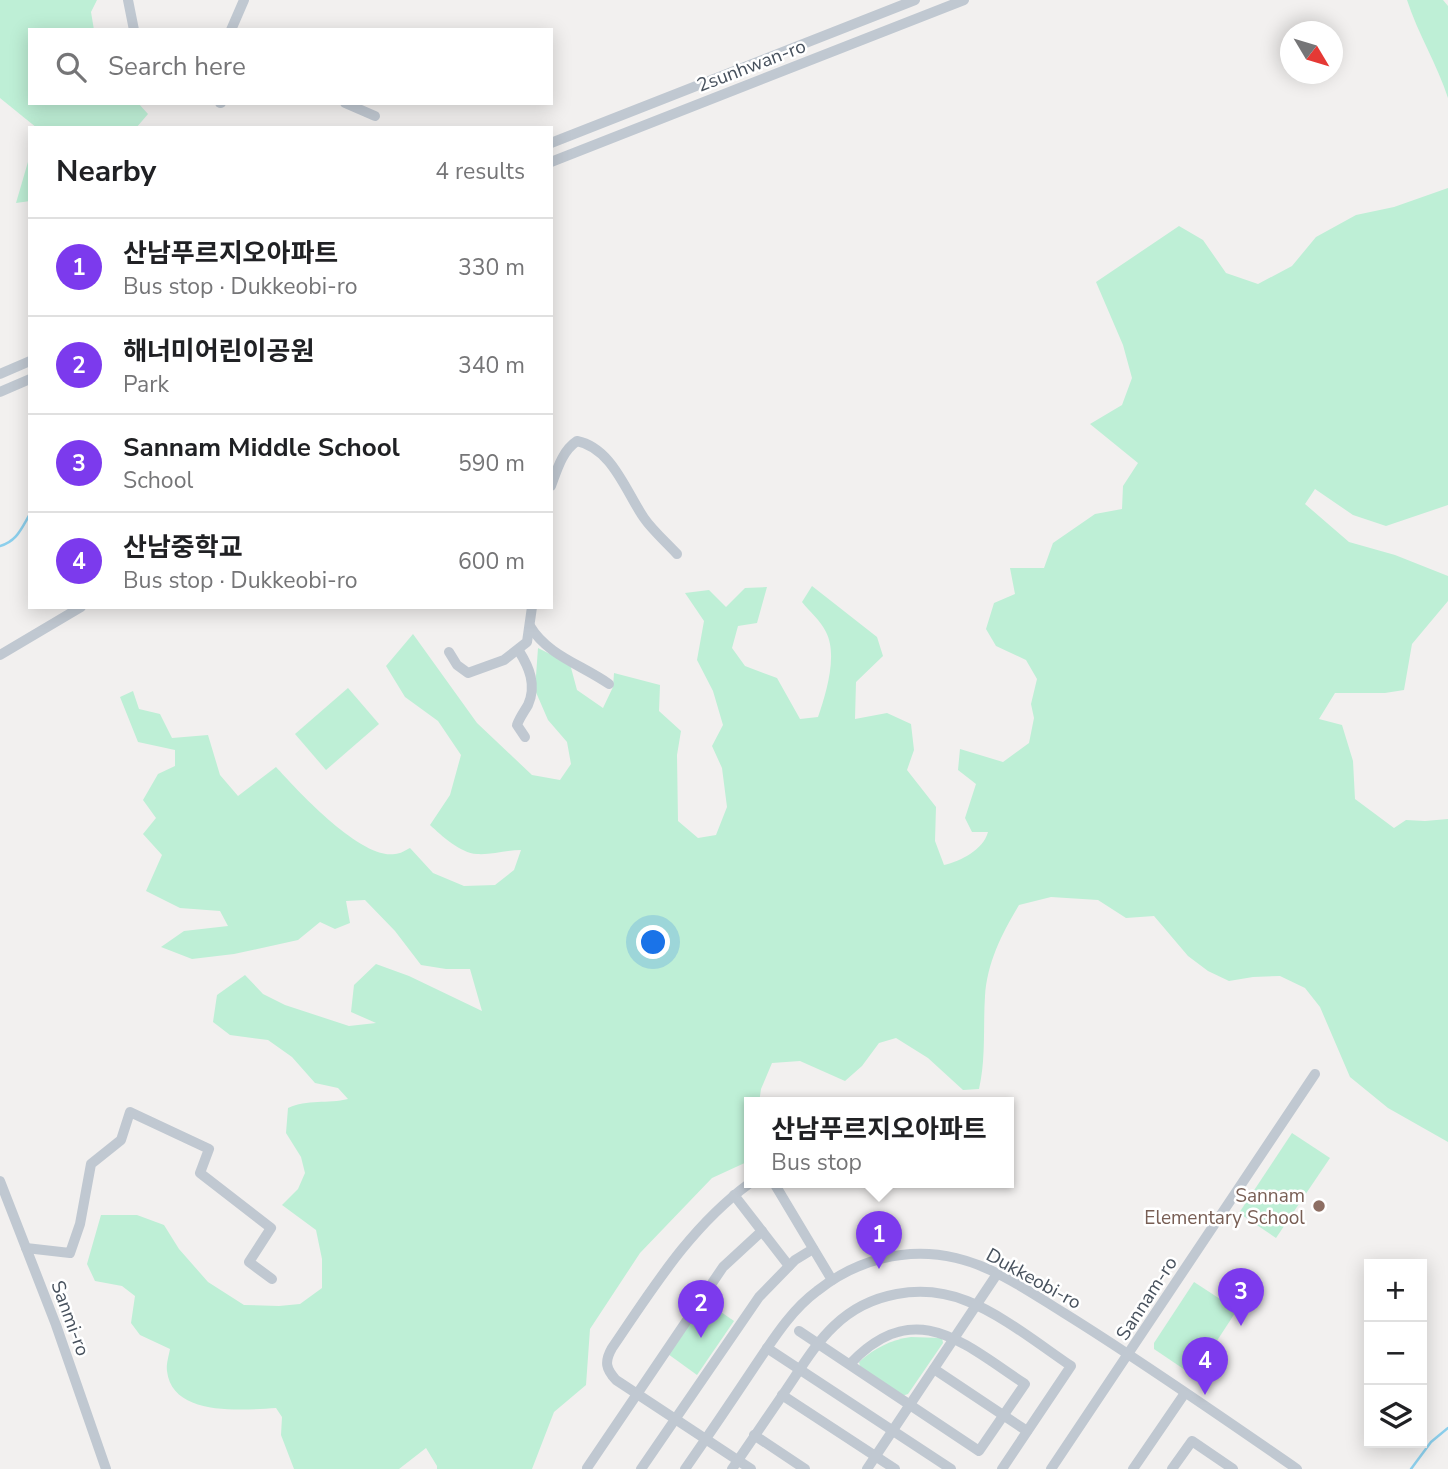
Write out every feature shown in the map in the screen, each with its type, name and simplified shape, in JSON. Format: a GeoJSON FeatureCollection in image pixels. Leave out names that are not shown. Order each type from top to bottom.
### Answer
{"type":"FeatureCollection","features":[{"type":"Feature","properties":{"kind":"street"},"geometry":{"type":"LineString","coordinates":[[128,0],[134,28]]}},
{"type":"Feature","properties":{"kind":"street"},"geometry":{"type":"LineString","coordinates":[[232,28],[244,0]]}},
{"type":"Feature","properties":{"kind":"street","name":"2sunhwan-ro"},"geometry":{"type":"LineString","coordinates":[[553,142],[915,0]]}},
{"type":"Feature","properties":{"kind":"street","name":"2sunhwan-ro"},"geometry":{"type":"LineString","coordinates":[[553,161],[964,0]]}},
{"type":"Feature","properties":{"kind":"street"},"geometry":{"type":"LineString","coordinates":[[350,105],[375,116]]}},
{"type":"Feature","properties":{"kind":"street"},"geometry":{"type":"LineString","coordinates":[[0,374],[28,362]]}},
{"type":"Feature","properties":{"kind":"street"},"geometry":{"type":"LineString","coordinates":[[0,392],[28,380]]}},
{"type":"Feature","properties":{"kind":"street"},"geometry":{"type":"LineString","coordinates":[[553,481],[562,458],[571,445],[577,441],[583,443],[604,457],[615,470],[644,519],[677,554]]}},
{"type":"Feature","properties":{"kind":"street"},"geometry":{"type":"LineString","coordinates":[[0,655],[78,609]]}},
{"type":"Feature","properties":{"kind":"street"},"geometry":{"type":"LineString","coordinates":[[449,652],[457,665],[468,673],[505,660],[527,642],[532,609]]}},
{"type":"Feature","properties":{"kind":"street"},"geometry":{"type":"LineString","coordinates":[[530,626],[537,638],[548,647],[592,671],[609,684]]}},
{"type":"Feature","properties":{"kind":"street"},"geometry":{"type":"LineString","coordinates":[[519,651],[532,678],[529,703],[517,725],[525,737]]}},
{"type":"Feature","properties":{"kind":"street","name":"Sannam-ro"},"geometry":{"type":"LineString","coordinates":[[1051,1469],[1315,1074]]}},
{"type":"Feature","properties":{"kind":"street"},"geometry":{"type":"LineString","coordinates":[[26,1248],[70,1253],[80,1224],[90,1164],[121,1140],[130,1112],[209,1149],[200,1173],[271,1228],[249,1262],[272,1279]]}},
{"type":"Feature","properties":{"kind":"street","name":"Sanmi-ro"},"geometry":{"type":"LineString","coordinates":[[0,1181],[106,1469]]}},
{"type":"Feature","properties":{"kind":"street"},"geometry":{"type":"LineString","coordinates":[[744,1188],[703,1223],[682,1246],[607,1356],[608,1371],[616,1380],[705,1439],[735,1465],[751,1469]]}},
{"type":"Feature","properties":{"kind":"street"},"geometry":{"type":"LineString","coordinates":[[777,1188],[832,1280]]}},
{"type":"Feature","properties":{"kind":"street"},"geometry":{"type":"LineString","coordinates":[[734,1195],[789,1266]]}},
{"type":"Feature","properties":{"kind":"street"},"geometry":{"type":"LineString","coordinates":[[587,1468],[723,1267],[762,1231]]}},
{"type":"Feature","properties":{"kind":"street"},"geometry":{"type":"LineString","coordinates":[[641,1469],[759,1297],[789,1266],[813,1249]]}},
{"type":"Feature","properties":{"kind":"street","name":"Dukkeobi-ro"},"geometry":{"type":"LineString","coordinates":[[685,1469],[797,1308],[832,1280],[858,1266],[895,1256],[928,1254],[957,1258],[998,1274],[1129,1356],[1297,1469]]}},
{"type":"Feature","properties":{"kind":"street"},"geometry":{"type":"LineString","coordinates":[[867,1469],[998,1274]]}},
{"type":"Feature","properties":{"kind":"street"},"geometry":{"type":"LineString","coordinates":[[735,1465],[818,1344],[832,1328],[856,1308],[889,1295],[924,1292],[942,1294],[977,1305],[1071,1366],[1002,1469]]}},
{"type":"Feature","properties":{"kind":"street"},"geometry":{"type":"LineString","coordinates":[[799,1331],[979,1451],[1025,1384],[955,1337],[928,1330],[898,1332],[885,1336],[850,1364]]}},
{"type":"Feature","properties":{"kind":"street"},"geometry":{"type":"LineString","coordinates":[[767,1348],[951,1469]]}},
{"type":"Feature","properties":{"kind":"street"},"geometry":{"type":"LineString","coordinates":[[934,1369],[1027,1431]]}},
{"type":"Feature","properties":{"kind":"street"},"geometry":{"type":"LineString","coordinates":[[1133,1469],[1185,1393]]}},
{"type":"Feature","properties":{"kind":"street"},"geometry":{"type":"LineString","coordinates":[[782,1395],[895,1469]]}},
{"type":"Feature","properties":{"kind":"street"},"geometry":{"type":"LineString","coordinates":[[754,1436],[805,1469]]}},
{"type":"Feature","properties":{"kind":"street"},"geometry":{"type":"LineString","coordinates":[[1172,1469],[1192,1441],[1233,1469]]}},
{"type":"Feature","properties":{"kind":"green space"},"geometry":{"type":"Polygon","coordinates":[[[0,0],[97,0],[91,12],[94,28],[28,28],[28,105],[140,105],[148,114],[138,126],[35,126],[0,98],[0,0]]]}},
{"type":"Feature","properties":{"kind":"green space"},"geometry":{"type":"Polygon","coordinates":[[[1407,0],[1443,0],[1448,6],[1448,98],[1416,25],[1407,0]]]}},
{"type":"Feature","properties":{"kind":"green space"},"geometry":{"type":"Polygon","coordinates":[[[28,162],[28,201],[16,203],[28,162]]]}},
{"type":"Feature","properties":{"kind":"green space"},"geometry":{"type":"Polygon","coordinates":[[[1448,188],[1448,505],[1386,526],[1353,515],[1315,489],[1305,504],[1349,542],[1395,555],[1448,576],[1448,601],[1412,644],[1404,690],[1385,693],[1335,693],[1319,719],[1342,725],[1353,761],[1355,799],[1394,828],[1406,820],[1448,819],[1448,1142],[1388,1108],[1350,1077],[1320,1007],[1305,988],[1280,976],[1229,981],[1208,971],[1188,956],[1154,916],[1126,918],[1098,900],[1051,897],[1019,905],[996,949],[986,984],[979,1089],[963,1090],[928,1058],[896,1038],[879,1043],[862,1066],[845,1081],[800,1061],[772,1063],[760,1097],[744,1097],[744,1163],[712,1178],[640,1253],[590,1329],[586,1385],[554,1412],[532,1469],[437,1469],[426,1448],[399,1469],[294,1469],[281,1435],[282,1417],[276,1408],[211,1408],[182,1396],[172,1386],[167,1371],[170,1349],[140,1335],[131,1323],[135,1296],[122,1286],[95,1281],[87,1264],[101,1215],[137,1215],[164,1225],[179,1249],[208,1282],[244,1305],[300,1304],[322,1288],[322,1259],[316,1230],[282,1205],[298,1189],[305,1173],[301,1157],[286,1133],[288,1108],[348,1099],[338,1088],[315,1083],[292,1057],[268,1040],[230,1035],[213,1022],[217,995],[245,975],[263,994],[285,1005],[349,1026],[376,1023],[351,1012],[354,985],[376,964],[409,976],[482,1011],[470,969],[421,965],[395,931],[365,900],[346,901],[350,923],[335,929],[320,922],[298,940],[234,954],[192,959],[161,947],[184,931],[228,926],[220,911],[180,908],[146,891],[162,855],[143,834],[156,818],[143,800],[158,774],[175,766],[175,750],[138,742],[120,697],[133,691],[139,709],[160,714],[172,738],[208,735],[220,775],[238,796],[276,767],[331,821],[365,846],[381,853],[395,854],[410,848],[433,873],[464,886],[495,885],[514,870],[521,850],[471,853],[452,843],[430,825],[450,795],[461,755],[438,721],[405,697],[386,666],[413,634],[477,723],[532,775],[560,780],[571,764],[567,742],[548,720],[535,690],[538,648],[570,664],[577,690],[603,708],[613,687],[614,673],[660,685],[659,711],[681,731],[677,755],[678,821],[698,838],[716,835],[727,807],[722,768],[712,746],[723,725],[713,691],[697,660],[704,621],[685,593],[709,590],[726,607],[745,588],[767,587],[757,623],[738,626],[732,648],[745,666],[777,678],[800,719],[818,717],[831,663],[826,632],[802,602],[812,586],[877,637],[883,656],[856,682],[855,719],[887,713],[911,724],[914,750],[907,770],[936,807],[935,841],[944,865],[957,861],[976,849],[988,832],[972,832],[965,818],[976,784],[958,770],[960,749],[1003,762],[1029,743],[1034,718],[1031,704],[1037,679],[1026,660],[996,646],[986,629],[994,603],[1015,594],[1010,568],[1044,568],[1053,543],[1095,514],[1122,509],[1123,486],[1138,463],[1090,424],[1122,405],[1132,378],[1123,345],[1096,282],[1179,226],[1203,240],[1226,273],[1258,284],[1292,266],[1316,237],[1356,215],[1394,207],[1448,188]]]}},
{"type":"Feature","properties":{"kind":"green space"},"geometry":{"type":"Polygon","coordinates":[[[348,688],[379,724],[326,770],[295,734],[348,688]]]}},
{"type":"Feature","properties":{"kind":"green space"},"geometry":{"type":"Polygon","coordinates":[[[1292,1133],[1330,1158],[1276,1238],[1239,1213],[1292,1133]]]}},
{"type":"Feature","properties":{"kind":"green space"},"geometry":{"type":"Polygon","coordinates":[[[1194,1282],[1237,1310],[1194,1376],[1154,1349],[1154,1343],[1194,1282]]]}},
{"type":"Feature","properties":{"kind":"green space"},"geometry":{"type":"Polygon","coordinates":[[[705,1301],[734,1321],[697,1375],[668,1354],[705,1301]]]}},
{"type":"Feature","properties":{"kind":"green space"},"geometry":{"type":"Polygon","coordinates":[[[911,1337],[942,1338],[943,1343],[908,1394],[902,1396],[860,1367],[859,1362],[883,1345],[911,1337]]]}},
{"type":"Feature","properties":{"kind":"waterway"},"geometry":{"type":"LineString","coordinates":[[0,546],[15,538],[28,517]]}},
{"type":"Feature","properties":{"kind":"waterway"},"geometry":{"type":"LineString","coordinates":[[1411,1469],[1431,1442],[1448,1428]]}},
{"type":"Feature","properties":{"kind":"place","name":"Sannam Elementary School"},"geometry":{"type":"Point","coordinates":[1319,1206]}},
{"type":"Feature","properties":{"kind":"place","name":"산남푸르지오아파트"},"geometry":{"type":"Point","coordinates":[879,1269]}},
{"type":"Feature","properties":{"kind":"place","name":"Sannam Middle School"},"geometry":{"type":"Point","coordinates":[1241,1326]}},
{"type":"Feature","properties":{"kind":"place","name":"해너미어린이공원"},"geometry":{"type":"Point","coordinates":[701,1338]}},
{"type":"Feature","properties":{"kind":"place","name":"산남중학교"},"geometry":{"type":"Point","coordinates":[1205,1395]}}]}
